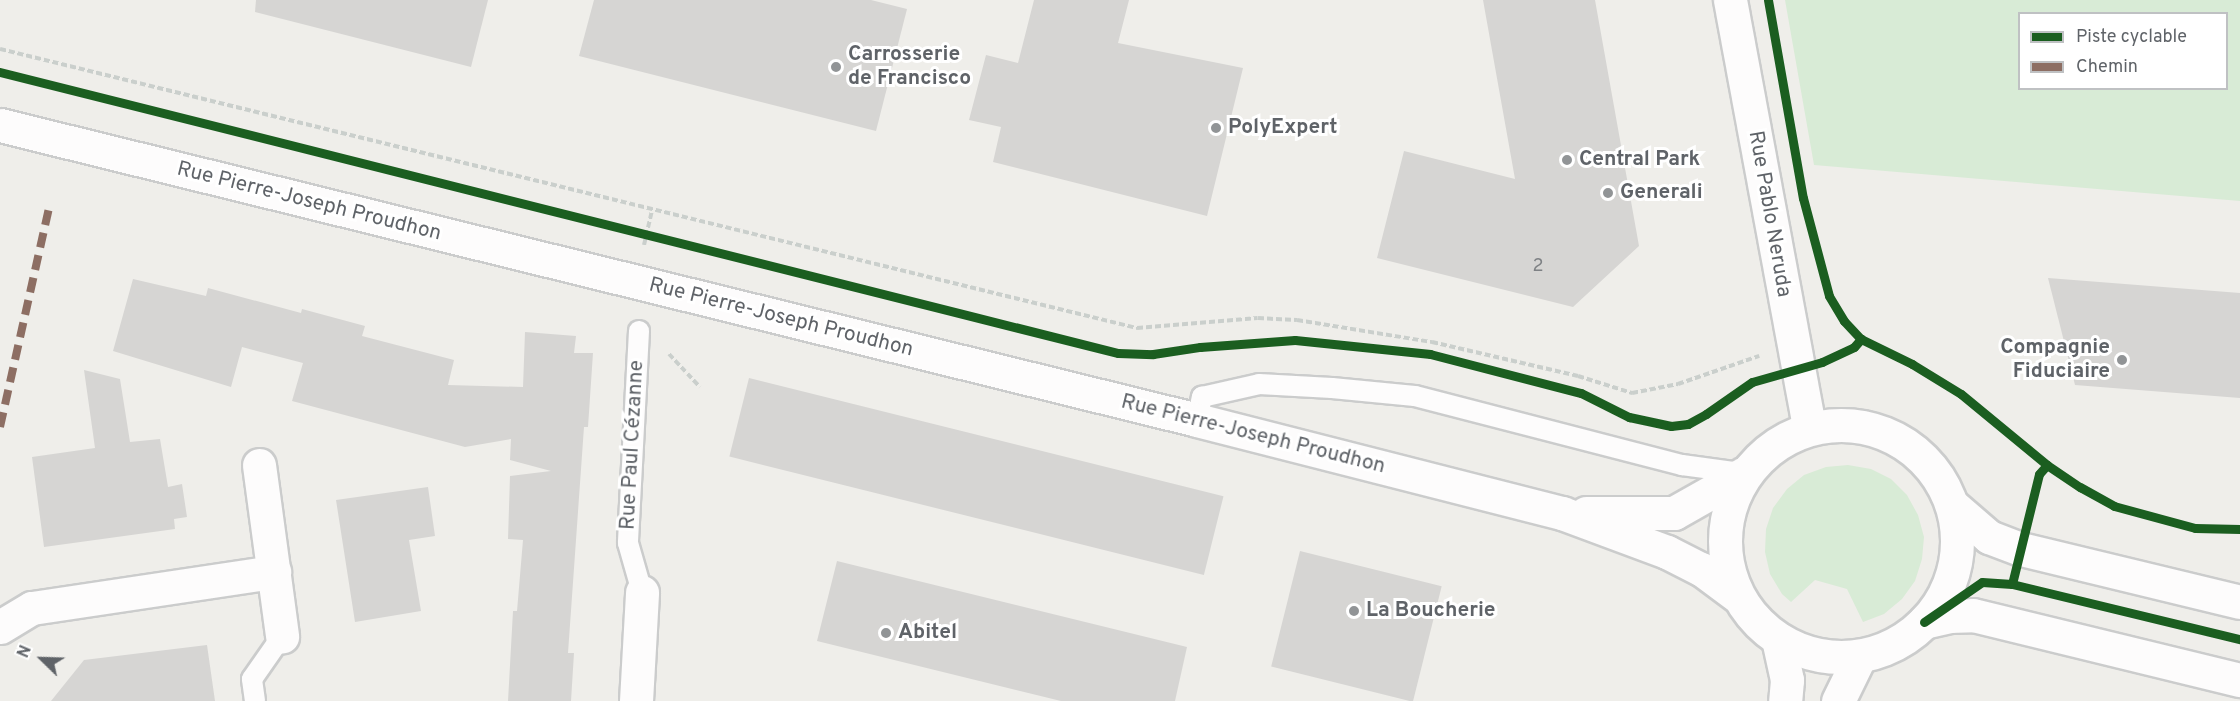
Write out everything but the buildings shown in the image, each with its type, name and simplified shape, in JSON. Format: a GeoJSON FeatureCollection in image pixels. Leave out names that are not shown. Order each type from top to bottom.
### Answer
{"type":"FeatureCollection","features":[{"type":"Feature","properties":{"kind":"street","name":"Rue Pablo Neruda"},"geometry":{"type":"LineString","coordinates":[[1730,0],[1809,427]]}},
{"type":"Feature","properties":{"kind":"street","name":"Rue Pierre-Joseph Proudhon"},"geometry":{"type":"LineString","coordinates":[[0,125],[1197,420],[1562,513],[1667,552],[1701,569],[1737,595]]}},
{"type":"Feature","properties":{"kind":"street"},"geometry":{"type":"LineString","coordinates":[[1845,423],[1880,430],[1912,447],[1937,473],[1952,505],[1958,536],[1955,568],[1943,597],[1924,622],[1894,644],[1860,656],[1832,657],[1813,654],[1778,639],[1754,620],[1737,595],[1726,565],[1724,533],[1730,502],[1745,473],[1773,445],[1809,427],[1845,423]]}},
{"type":"Feature","properties":{"kind":"street"},"geometry":{"type":"LineString","coordinates":[[259,465],[282,636]]}},
{"type":"Feature","properties":{"kind":"street","name":"Rue Pierre-Joseph Proudhon"},"geometry":{"type":"LineString","coordinates":[[1562,513],[1674,513],[1745,473]]}},
{"type":"Feature","properties":{"kind":"street"},"geometry":{"type":"LineString","coordinates":[[1952,505],[1989,537],[2021,549],[2240,602]]}},
{"type":"Feature","properties":{"kind":"street"},"geometry":{"type":"LineString","coordinates":[[0,627],[32,608],[274,572]]}},
{"type":"Feature","properties":{"kind":"street","name":"Rue Paul Cézanne"},"geometry":{"type":"LineString","coordinates":[[636,701],[642,592]]}},
{"type":"Feature","properties":{"kind":"street"},"geometry":{"type":"LineString","coordinates":[[1924,622],[1949,616],[1973,615],[2240,680]]}},
{"type":"Feature","properties":{"kind":"street"},"geometry":{"type":"LineString","coordinates":[[1778,639],[1787,680],[1785,701]]}},
{"type":"Feature","properties":{"kind":"street"},"geometry":{"type":"LineString","coordinates":[[1838,701],[1860,656]]}},
{"type":"Feature","properties":{"kind":"lane","name":"Rue Paul Cézanne"},"geometry":{"type":"LineString","coordinates":[[639,331],[628,543],[642,592]]}},
{"type":"Feature","properties":{"kind":"lane"},"geometry":{"type":"LineString","coordinates":[[1197,420],[1202,397],[1259,384],[1415,396],[1682,465],[1745,473]]}},
{"type":"Feature","properties":{"kind":"lane"},"geometry":{"type":"LineString","coordinates":[[255,701],[252,678],[282,636]]}},
{"type":"Feature","properties":{"kind":"path"},"geometry":{"type":"LineString","coordinates":[[0,49],[1137,328],[1258,318],[1297,320],[1432,342],[1578,376],[1632,393],[1678,384],[1793,345]]}},
{"type":"Feature","properties":{"kind":"path"},"geometry":{"type":"LineString","coordinates":[[634,232],[658,237]]}},
{"type":"Feature","properties":{"kind":"green space"},"geometry":{"type":"Polygon","coordinates":[[[1785,0],[2240,0],[2240,201],[1814,165],[1785,0]]]}},
{"type":"Feature","properties":{"kind":"green space"},"geometry":{"type":"Polygon","coordinates":[[[1848,465],[1871,469],[1891,479],[1907,495],[1918,515],[1924,537],[1922,559],[1915,581],[1902,599],[1884,614],[1863,622],[1847,589],[1815,580],[1791,602],[1782,594],[1770,574],[1765,552],[1766,529],[1773,508],[1787,489],[1804,475],[1826,467],[1848,465]]]}},
{"type":"Feature","properties":{"kind":"marked path"},"geometry":{"type":"LineString","coordinates":[[0,427],[50,204]]}},
{"type":"Feature","properties":{"kind":"cycle path"},"geometry":{"type":"LineString","coordinates":[[1768,0],[1803,198],[1829,296],[1844,321],[1861,339],[1912,364],[1961,394],[2047,465],[2114,506],[2195,528],[2240,529]]}},
{"type":"Feature","properties":{"kind":"cycle path"},"geometry":{"type":"LineString","coordinates":[[0,72],[1118,353],[1153,354],[1200,347],[1295,340],[1430,354],[1581,393],[1629,417],[1671,426],[1688,424],[1752,382],[1822,362],[1854,347],[1861,339]]}},
{"type":"Feature","properties":{"kind":"cycle path"},"geometry":{"type":"LineString","coordinates":[[2012,584],[2039,474],[2047,465]]}},
{"type":"Feature","properties":{"kind":"cycle path"},"geometry":{"type":"LineString","coordinates":[[1924,622],[1982,582],[2012,584],[2240,639]]}},
{"type":"Feature","properties":{"kind":"place","name":"Carrosserie de Francisco"},"geometry":{"type":"Point","coordinates":[836,67]}},
{"type":"Feature","properties":{"kind":"place","name":"PolyExpert"},"geometry":{"type":"Point","coordinates":[1216,128]}},
{"type":"Feature","properties":{"kind":"place","name":"Central Park"},"geometry":{"type":"Point","coordinates":[1567,160]}},
{"type":"Feature","properties":{"kind":"place","name":"Generali"},"geometry":{"type":"Point","coordinates":[1608,193]}},
{"type":"Feature","properties":{"kind":"place","name":"Compagnie Fiduciaire"},"geometry":{"type":"Point","coordinates":[2122,360]}},
{"type":"Feature","properties":{"kind":"place","name":"La Boucherie"},"geometry":{"type":"Point","coordinates":[1354,611]}},
{"type":"Feature","properties":{"kind":"place","name":"Abitel"},"geometry":{"type":"Point","coordinates":[886,633]}}]}
